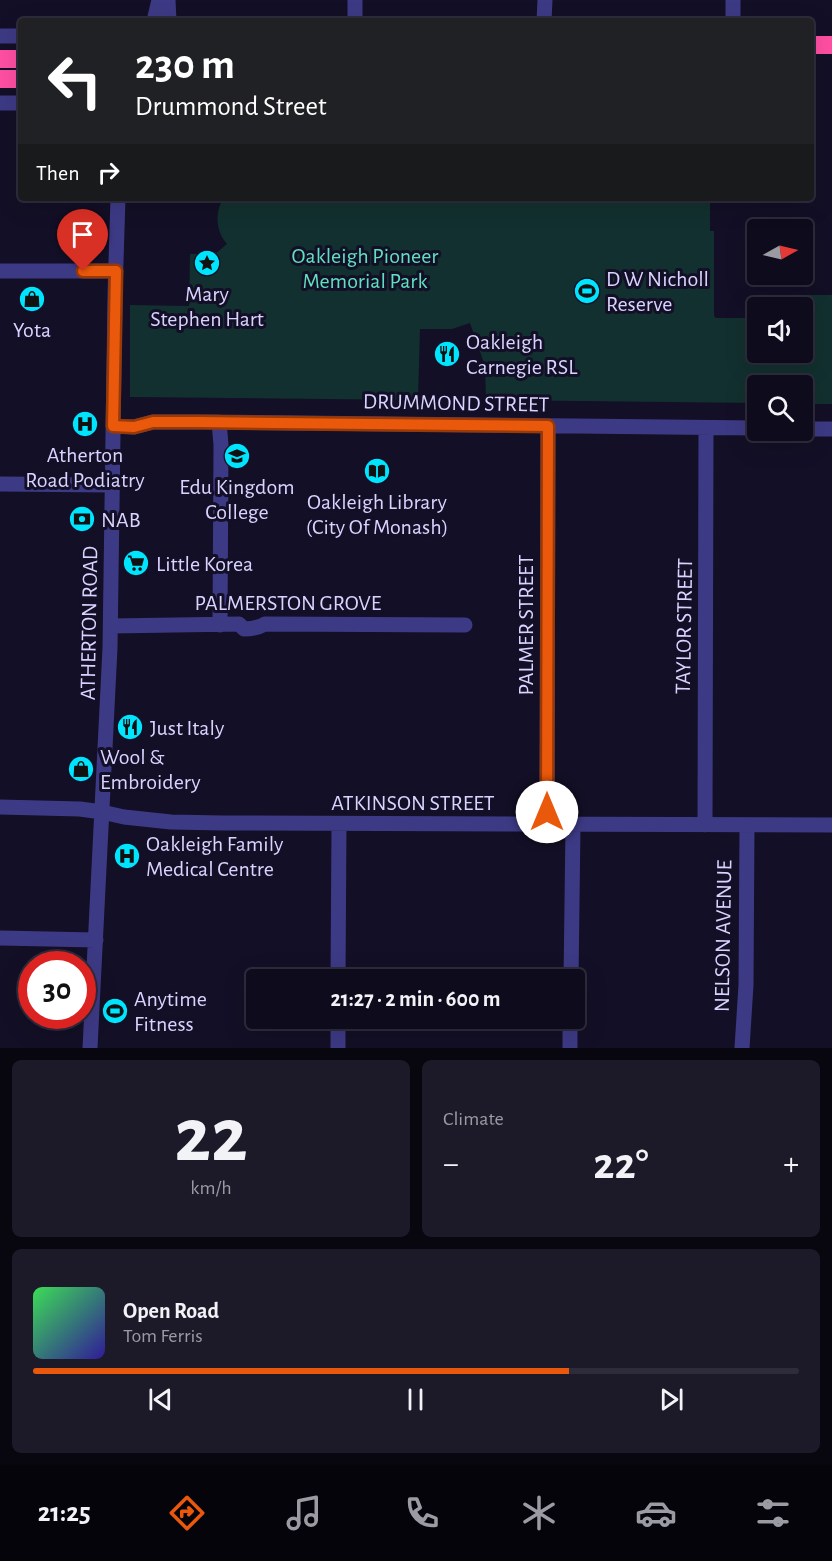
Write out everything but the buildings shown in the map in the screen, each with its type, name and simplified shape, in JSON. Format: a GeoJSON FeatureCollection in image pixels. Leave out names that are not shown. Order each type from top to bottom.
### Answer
{"type":"FeatureCollection","features":[{"type":"Feature","properties":{"kind":"highway"},"geometry":{"type":"LineString","coordinates":[[814,45],[832,45]]}},
{"type":"Feature","properties":{"kind":"highway"},"geometry":{"type":"LineString","coordinates":[[0,59],[18,59]]}},
{"type":"Feature","properties":{"kind":"highway"},"geometry":{"type":"LineString","coordinates":[[0,79],[18,79]]}},
{"type":"Feature","properties":{"kind":"street"},"geometry":{"type":"LineString","coordinates":[[155,18],[159,0]]}},
{"type":"Feature","properties":{"kind":"street"},"geometry":{"type":"LineString","coordinates":[[168,0],[169,18]]}},
{"type":"Feature","properties":{"kind":"street"},"geometry":{"type":"LineString","coordinates":[[355,0],[355,18]]}},
{"type":"Feature","properties":{"kind":"street"},"geometry":{"type":"LineString","coordinates":[[544,0],[544,18]]}},
{"type":"Feature","properties":{"kind":"street"},"geometry":{"type":"LineString","coordinates":[[733,0],[733,18]]}},
{"type":"Feature","properties":{"kind":"street"},"geometry":{"type":"LineString","coordinates":[[0,36],[18,36]]}},
{"type":"Feature","properties":{"kind":"street"},"geometry":{"type":"LineString","coordinates":[[0,103],[18,103]]}},
{"type":"Feature","properties":{"kind":"street","name":"ATHERTON ROAD"},"geometry":{"type":"LineString","coordinates":[[90,1048],[111,626],[118,201]]}},
{"type":"Feature","properties":{"kind":"street"},"geometry":{"type":"LineString","coordinates":[[0,271],[116,271]]}},
{"type":"Feature","properties":{"kind":"street","name":"DRUMMOND STREET"},"geometry":{"type":"LineString","coordinates":[[113,421],[134,417],[153,422],[747,428]]}},
{"type":"Feature","properties":{"kind":"street"},"geometry":{"type":"LineString","coordinates":[[219,422],[221,445],[220,625]]}},
{"type":"Feature","properties":{"kind":"street","name":"PALMER STREET"},"geometry":{"type":"LineString","coordinates":[[547,825],[548,426]]}},
{"type":"Feature","properties":{"kind":"street","name":"TAYLOR STREET"},"geometry":{"type":"LineString","coordinates":[[705,825],[706,428]]}},
{"type":"Feature","properties":{"kind":"street"},"geometry":{"type":"LineString","coordinates":[[813,429],[832,429]]}},
{"type":"Feature","properties":{"kind":"street"},"geometry":{"type":"LineString","coordinates":[[0,484],[112,485]]}},
{"type":"Feature","properties":{"kind":"street","name":"PALMERSTON GROVE"},"geometry":{"type":"LineString","coordinates":[[111,626],[239,624],[244,629],[256,629],[265,624],[465,625]]}},
{"type":"Feature","properties":{"kind":"street","name":"ATKINSON STREET"},"geometry":{"type":"LineString","coordinates":[[0,807],[80,809],[171,822],[832,825]]}},
{"type":"Feature","properties":{"kind":"street"},"geometry":{"type":"LineString","coordinates":[[338,969],[339,824]]}},
{"type":"Feature","properties":{"kind":"street"},"geometry":{"type":"LineString","coordinates":[[571,969],[573,825]]}},
{"type":"Feature","properties":{"kind":"street","name":"NELSON AVENUE"},"geometry":{"type":"LineString","coordinates":[[742,1048],[746,985],[747,825]]}},
{"type":"Feature","properties":{"kind":"street"},"geometry":{"type":"LineString","coordinates":[[0,938],[96,940]]}},
{"type":"Feature","properties":{"kind":"street"},"geometry":{"type":"LineString","coordinates":[[338,1029],[338,1048]]}},
{"type":"Feature","properties":{"kind":"street"},"geometry":{"type":"LineString","coordinates":[[570,1029],[570,1048]]}},
{"type":"Feature","properties":{"kind":"green space","name":"Oakleigh Pioneer Memorial Park"},"geometry":{"type":"Polygon","coordinates":[[[222,201],[710,201],[710,231],[714,231],[714,316],[716,318],[747,318],[747,363],[813,363],[813,297],[786,297],[786,295],[832,295],[832,404],[813,404],[813,375],[747,375],[747,403],[486,400],[485,366],[470,323],[452,329],[420,329],[418,400],[130,397],[130,305],[189,306],[190,254],[215,254],[227,244],[220,234],[219,209],[222,201]]]}},
{"type":"Feature","properties":{"kind":"place","name":"Mary Stephen Hart"},"geometry":{"type":"Point","coordinates":[207,263]}},
{"type":"Feature","properties":{"kind":"place","name":"D W Nicholl Reserve"},"geometry":{"type":"Point","coordinates":[587,291]}},
{"type":"Feature","properties":{"kind":"place","name":"Yota"},"geometry":{"type":"Point","coordinates":[32,299]}},
{"type":"Feature","properties":{"kind":"place","name":"Oakleigh Carnegie RSL"},"geometry":{"type":"Point","coordinates":[447,354]}},
{"type":"Feature","properties":{"kind":"place","name":"Atherton Road Podiatry"},"geometry":{"type":"Point","coordinates":[85,424]}},
{"type":"Feature","properties":{"kind":"place","name":"Edu Kingdom College"},"geometry":{"type":"Point","coordinates":[237,456]}},
{"type":"Feature","properties":{"kind":"place","name":"Oakleigh Library (City Of Monash)"},"geometry":{"type":"Point","coordinates":[377,471]}},
{"type":"Feature","properties":{"kind":"place","name":"NAB"},"geometry":{"type":"Point","coordinates":[82,519]}},
{"type":"Feature","properties":{"kind":"place","name":"Little Korea"},"geometry":{"type":"Point","coordinates":[136,563]}},
{"type":"Feature","properties":{"kind":"place","name":"Just Italy"},"geometry":{"type":"Point","coordinates":[130,727]}},
{"type":"Feature","properties":{"kind":"place","name":"Wool & Embroidery"},"geometry":{"type":"Point","coordinates":[81,769]}},
{"type":"Feature","properties":{"kind":"place","name":"Oakleigh Family Medical Centre"},"geometry":{"type":"Point","coordinates":[127,856]}},
{"type":"Feature","properties":{"kind":"place","name":"Anytime Fitness"},"geometry":{"type":"Point","coordinates":[115,1011]}},
{"type":"Feature","properties":{"kind":"route"},"geometry":{"type":"LineString","coordinates":[[83,271],[116,271],[113,426],[134,427],[153,422],[197,422],[548,426],[547,812]]}}]}
